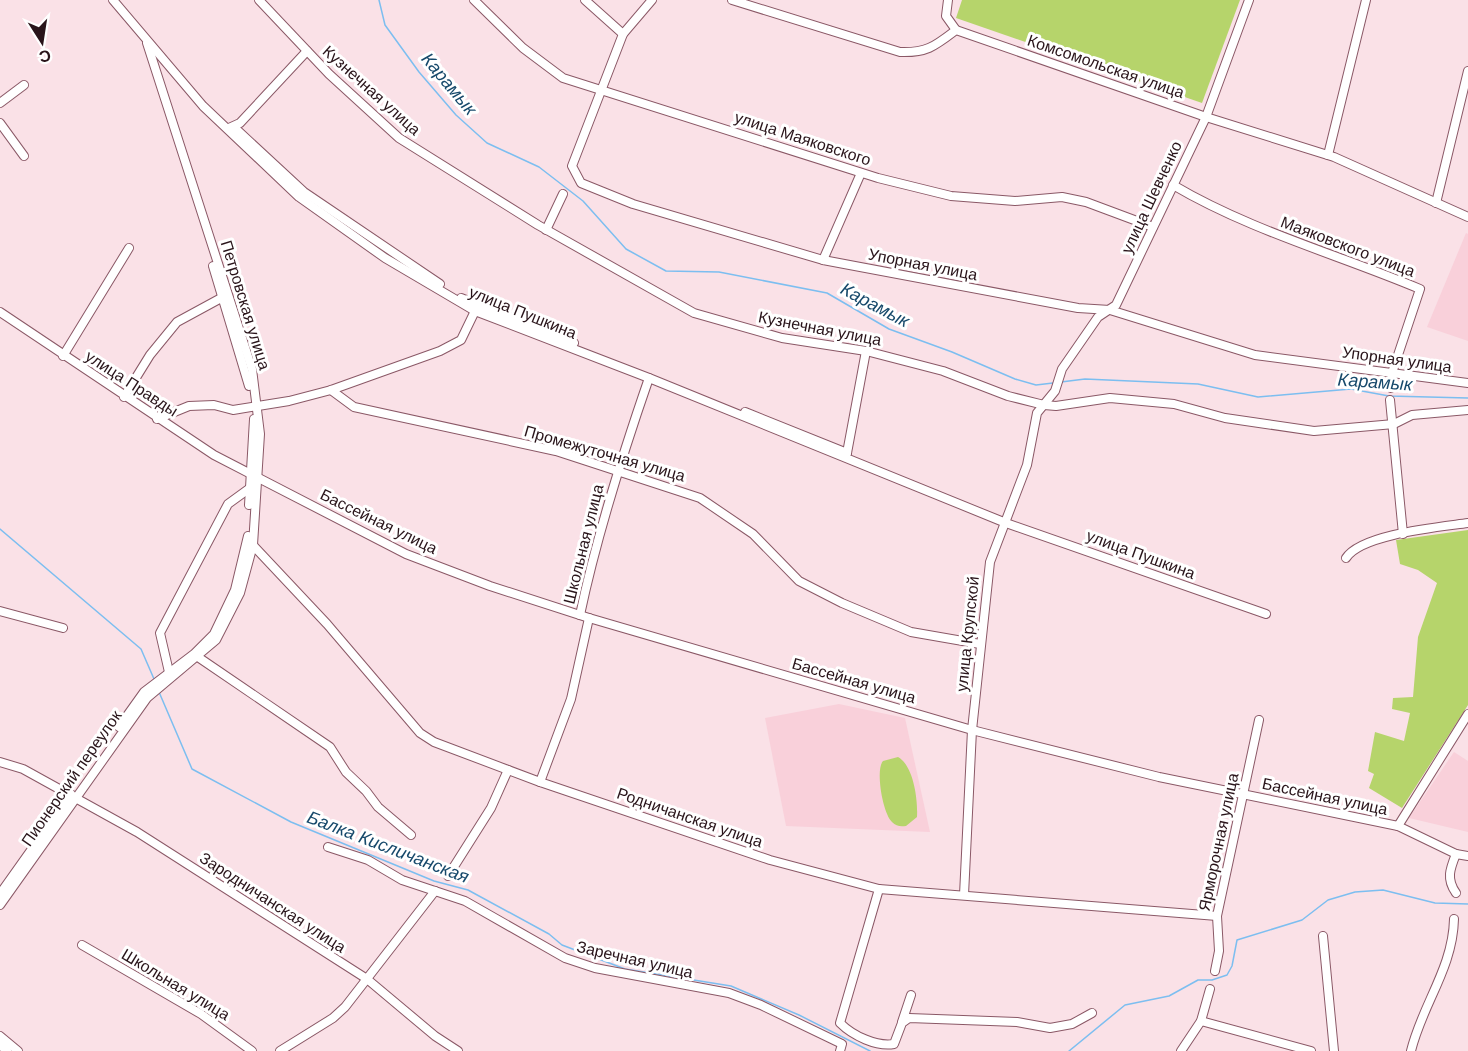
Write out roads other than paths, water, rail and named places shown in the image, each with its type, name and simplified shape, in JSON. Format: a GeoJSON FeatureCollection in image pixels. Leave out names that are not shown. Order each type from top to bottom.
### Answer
{"type":"FeatureCollection","features":[{"type":"Feature","properties":{"kind":"street","name":"улица Пушкина"},"geometry":{"type":"LineString","coordinates":[[113,0],[230,128],[299,197],[385,258],[475,311],[999,515],[1006,523],[1266,614]]}},
{"type":"Feature","properties":{"kind":"street"},"geometry":{"type":"LineString","coordinates":[[119,0],[139,27],[256,407],[250,543]]}},
{"type":"Feature","properties":{"kind":"street","name":"Кузнечная улица"},"geometry":{"type":"LineString","coordinates":[[259,0],[307,51],[399,138],[546,230],[694,313],[782,338],[866,351],[943,370],[1008,396],[1044,405],[1056,406],[1110,398],[1164,403],[1225,418],[1314,431],[1394,424],[1412,415],[1468,410]]}},
{"type":"Feature","properties":{"kind":"street","name":"улица Маяковского"},"geometry":{"type":"LineString","coordinates":[[474,0],[523,48],[563,78],[861,173],[951,196],[1015,201],[1062,197],[1086,202],[1154,227]]}},
{"type":"Feature","properties":{"kind":"street"},"geometry":{"type":"LineString","coordinates":[[585,0],[622,34]]}},
{"type":"Feature","properties":{"kind":"street","name":"Упорная улица"},"geometry":{"type":"LineString","coordinates":[[652,0],[622,34],[603,91],[572,166],[581,183],[633,204],[823,260],[1078,308],[1110,310],[1255,355],[1468,383]]}},
{"type":"Feature","properties":{"kind":"street"},"geometry":{"type":"LineString","coordinates":[[732,0],[900,52],[919,52],[934,47],[956,30],[946,16],[948,0]]}},
{"type":"Feature","properties":{"kind":"street","name":"улица Шевченко"},"geometry":{"type":"LineString","coordinates":[[1055,391],[1062,369],[1098,317],[1116,305],[1206,117],[1249,0]]}},
{"type":"Feature","properties":{"kind":"street"},"geometry":{"type":"LineString","coordinates":[[1328,155],[1366,0]]}},
{"type":"Feature","properties":{"kind":"street","name":"улица Пушкина"},"geometry":{"type":"LineString","coordinates":[[139,27],[201,104],[304,192],[388,251],[463,299],[845,455]]}},
{"type":"Feature","properties":{"kind":"street","name":"Комсомольская улица"},"geometry":{"type":"LineString","coordinates":[[956,30],[1206,117],[1328,155],[1468,217]]}},
{"type":"Feature","properties":{"kind":"street","name":"Петровская улица"},"geometry":{"type":"LineString","coordinates":[[145,37],[249,359],[256,407]]}},
{"type":"Feature","properties":{"kind":"street"},"geometry":{"type":"LineString","coordinates":[[230,128],[240,123],[307,51]]}},
{"type":"Feature","properties":{"kind":"street"},"geometry":{"type":"LineString","coordinates":[[1436,203],[1468,71]]}},
{"type":"Feature","properties":{"kind":"street"},"geometry":{"type":"LineString","coordinates":[[0,103],[24,86]]}},
{"type":"Feature","properties":{"kind":"street"},"geometry":{"type":"LineString","coordinates":[[0,123],[24,156]]}},
{"type":"Feature","properties":{"kind":"street"},"geometry":{"type":"LineString","coordinates":[[823,260],[861,173]]}},
{"type":"Feature","properties":{"kind":"street","name":"Маяковского улица"},"geometry":{"type":"LineString","coordinates":[[1173,185],[1207,205],[1286,239],[1354,261],[1419,289],[1392,373],[1391,388]]}},
{"type":"Feature","properties":{"kind":"street"},"geometry":{"type":"LineString","coordinates":[[546,230],[563,194]]}},
{"type":"Feature","properties":{"kind":"street"},"geometry":{"type":"LineString","coordinates":[[63,356],[129,248]]}},
{"type":"Feature","properties":{"kind":"street"},"geometry":{"type":"LineString","coordinates":[[124,397],[150,355],[177,322],[223,297]]}},
{"type":"Feature","properties":{"kind":"street"},"geometry":{"type":"LineString","coordinates":[[157,419],[189,406],[214,405],[234,410],[331,390],[440,351],[461,340],[475,311]]}},
{"type":"Feature","properties":{"kind":"street","name":"улица Правды"},"geometry":{"type":"LineString","coordinates":[[0,312],[157,419],[253,476]]}},
{"type":"Feature","properties":{"kind":"street"},"geometry":{"type":"LineString","coordinates":[[845,455],[866,351]]}},
{"type":"Feature","properties":{"kind":"street","name":"Школьная улица"},"geometry":{"type":"LineString","coordinates":[[540,782],[571,699],[585,616],[591,562],[618,470],[649,378]]}},
{"type":"Feature","properties":{"kind":"street","name":"Промежуточная улица"},"geometry":{"type":"LineString","coordinates":[[331,390],[354,407],[556,451],[700,498],[753,534],[799,581],[842,603],[911,632],[980,644]]}},
{"type":"Feature","properties":{"kind":"street","name":"улица Крупской"},"geometry":{"type":"LineString","coordinates":[[964,895],[972,730],[990,562],[1027,465],[1037,413],[1055,391]]}},
{"type":"Feature","properties":{"kind":"street"},"geometry":{"type":"LineString","coordinates":[[1390,399],[1402,534]]}},
{"type":"Feature","properties":{"kind":"street"},"geometry":{"type":"LineString","coordinates":[[250,543],[250,488],[253,476]]}},
{"type":"Feature","properties":{"kind":"street","name":"Бассейная улица"},"geometry":{"type":"LineString","coordinates":[[253,476],[406,554],[490,586],[585,616],[972,730],[1244,795],[1398,826],[1456,854],[1468,856]]}},
{"type":"Feature","properties":{"kind":"street"},"geometry":{"type":"LineString","coordinates":[[168,677],[160,633],[228,504],[250,488]]}},
{"type":"Feature","properties":{"kind":"street"},"geometry":{"type":"LineString","coordinates":[[1346,558],[1350,551],[1359,546],[1402,534],[1468,523]]}},
{"type":"Feature","properties":{"kind":"street","name":"Пионерский переулок"},"geometry":{"type":"LineString","coordinates":[[0,894],[70,794],[145,695],[197,656],[214,634],[231,599],[250,543]]}},
{"type":"Feature","properties":{"kind":"street","name":"Родничанская улица"},"geometry":{"type":"LineString","coordinates":[[250,543],[327,624],[420,732],[434,742],[540,782],[770,860],[879,889],[1113,910],[1217,916]]}},
{"type":"Feature","properties":{"kind":"street"},"geometry":{"type":"LineString","coordinates":[[0,611],[63,628]]}},
{"type":"Feature","properties":{"kind":"street"},"geometry":{"type":"LineString","coordinates":[[197,656],[330,747],[346,772],[366,791],[378,807],[411,836]]}},
{"type":"Feature","properties":{"kind":"street"},"geometry":{"type":"LineString","coordinates":[[1398,826],[1468,714]]}},
{"type":"Feature","properties":{"kind":"street","name":"Ярморочная улица"},"geometry":{"type":"LineString","coordinates":[[1215,970],[1219,951],[1217,916],[1258,720]]}},
{"type":"Feature","properties":{"kind":"street","name":"Зародничанская улица"},"geometry":{"type":"LineString","coordinates":[[0,762],[23,769],[137,832],[367,979],[435,1036],[458,1051]]}},
{"type":"Feature","properties":{"kind":"street"},"geometry":{"type":"LineString","coordinates":[[448,876],[491,808],[508,770]]}},
{"type":"Feature","properties":{"kind":"street","name":"Пионерский переулок"},"geometry":{"type":"LineString","coordinates":[[0,904],[70,794]]}},
{"type":"Feature","properties":{"kind":"street","name":"Заречная улица"},"geometry":{"type":"LineString","coordinates":[[328,847],[368,860],[402,880],[465,901],[566,958],[595,968],[729,993],[761,1005],[841,1048]]}},
{"type":"Feature","properties":{"kind":"street"},"geometry":{"type":"LineString","coordinates":[[1456,854],[1450,869],[1449,884],[1456,893]]}},
{"type":"Feature","properties":{"kind":"street"},"geometry":{"type":"LineString","coordinates":[[879,889],[840,1023],[882,1046],[894,1044],[910,995]]}},
{"type":"Feature","properties":{"kind":"street"},"geometry":{"type":"LineString","coordinates":[[280,1051],[333,1017],[367,979],[435,891]]}},
{"type":"Feature","properties":{"kind":"street"},"geometry":{"type":"LineString","coordinates":[[1411,1051],[1421,1017],[1436,993],[1450,951],[1454,919]]}},
{"type":"Feature","properties":{"kind":"street"},"geometry":{"type":"LineString","coordinates":[[1323,936],[1334,1051]]}},
{"type":"Feature","properties":{"kind":"street","name":"Школьная улица"},"geometry":{"type":"LineString","coordinates":[[82,945],[201,1014],[252,1051]]}},
{"type":"Feature","properties":{"kind":"street"},"geometry":{"type":"LineString","coordinates":[[1181,1051],[1200,1021],[1210,989]]}},
{"type":"Feature","properties":{"kind":"street"},"geometry":{"type":"LineString","coordinates":[[902,1023],[909,1018],[1017,1022],[1050,1028],[1072,1024],[1092,1014]]}},
{"type":"Feature","properties":{"kind":"street"},"geometry":{"type":"LineString","coordinates":[[1200,1021],[1311,1051]]}},
{"type":"Feature","properties":{"kind":"street"},"geometry":{"type":"LineString","coordinates":[[0,1036],[18,1051]]}},
{"type":"Feature","properties":{"kind":"street"},"geometry":{"type":"LineString","coordinates":[[0,1045],[7,1051]]}},
{"type":"Feature","properties":{"kind":"waterway","name":"Карамык"},"geometry":{"type":"LineString","coordinates":[[379,0],[385,25],[419,72],[456,115],[487,143],[539,167],[583,201],[626,249],[666,271],[719,272],[827,293],[889,329],[952,352],[1015,379],[1036,385],[1053,383]]}},
{"type":"Feature","properties":{"kind":"waterway","name":"Карамык"},"geometry":{"type":"LineString","coordinates":[[1061,382],[1085,379],[1198,384],[1258,397],[1351,389],[1389,396],[1468,398]]}},
{"type":"Feature","properties":{"kind":"waterway","name":"Балка Кисличанская"},"geometry":{"type":"LineString","coordinates":[[0,529],[141,649],[154,679]]}},
{"type":"Feature","properties":{"kind":"waterway","name":"Балка Кисличанская"},"geometry":{"type":"LineString","coordinates":[[159,692],[192,769],[291,822],[434,881],[468,890],[549,934],[562,945],[625,969],[731,986],[799,1015],[870,1051]]}},
{"type":"Feature","properties":{"kind":"waterway","name":"Балка Кисличанская"},"geometry":{"type":"LineString","coordinates":[[1069,1051],[1125,1005],[1169,996],[1198,980],[1212,980],[1227,975],[1232,966],[1237,940],[1302,920],[1328,900],[1355,892],[1383,890],[1435,903],[1468,904]]}}]}
